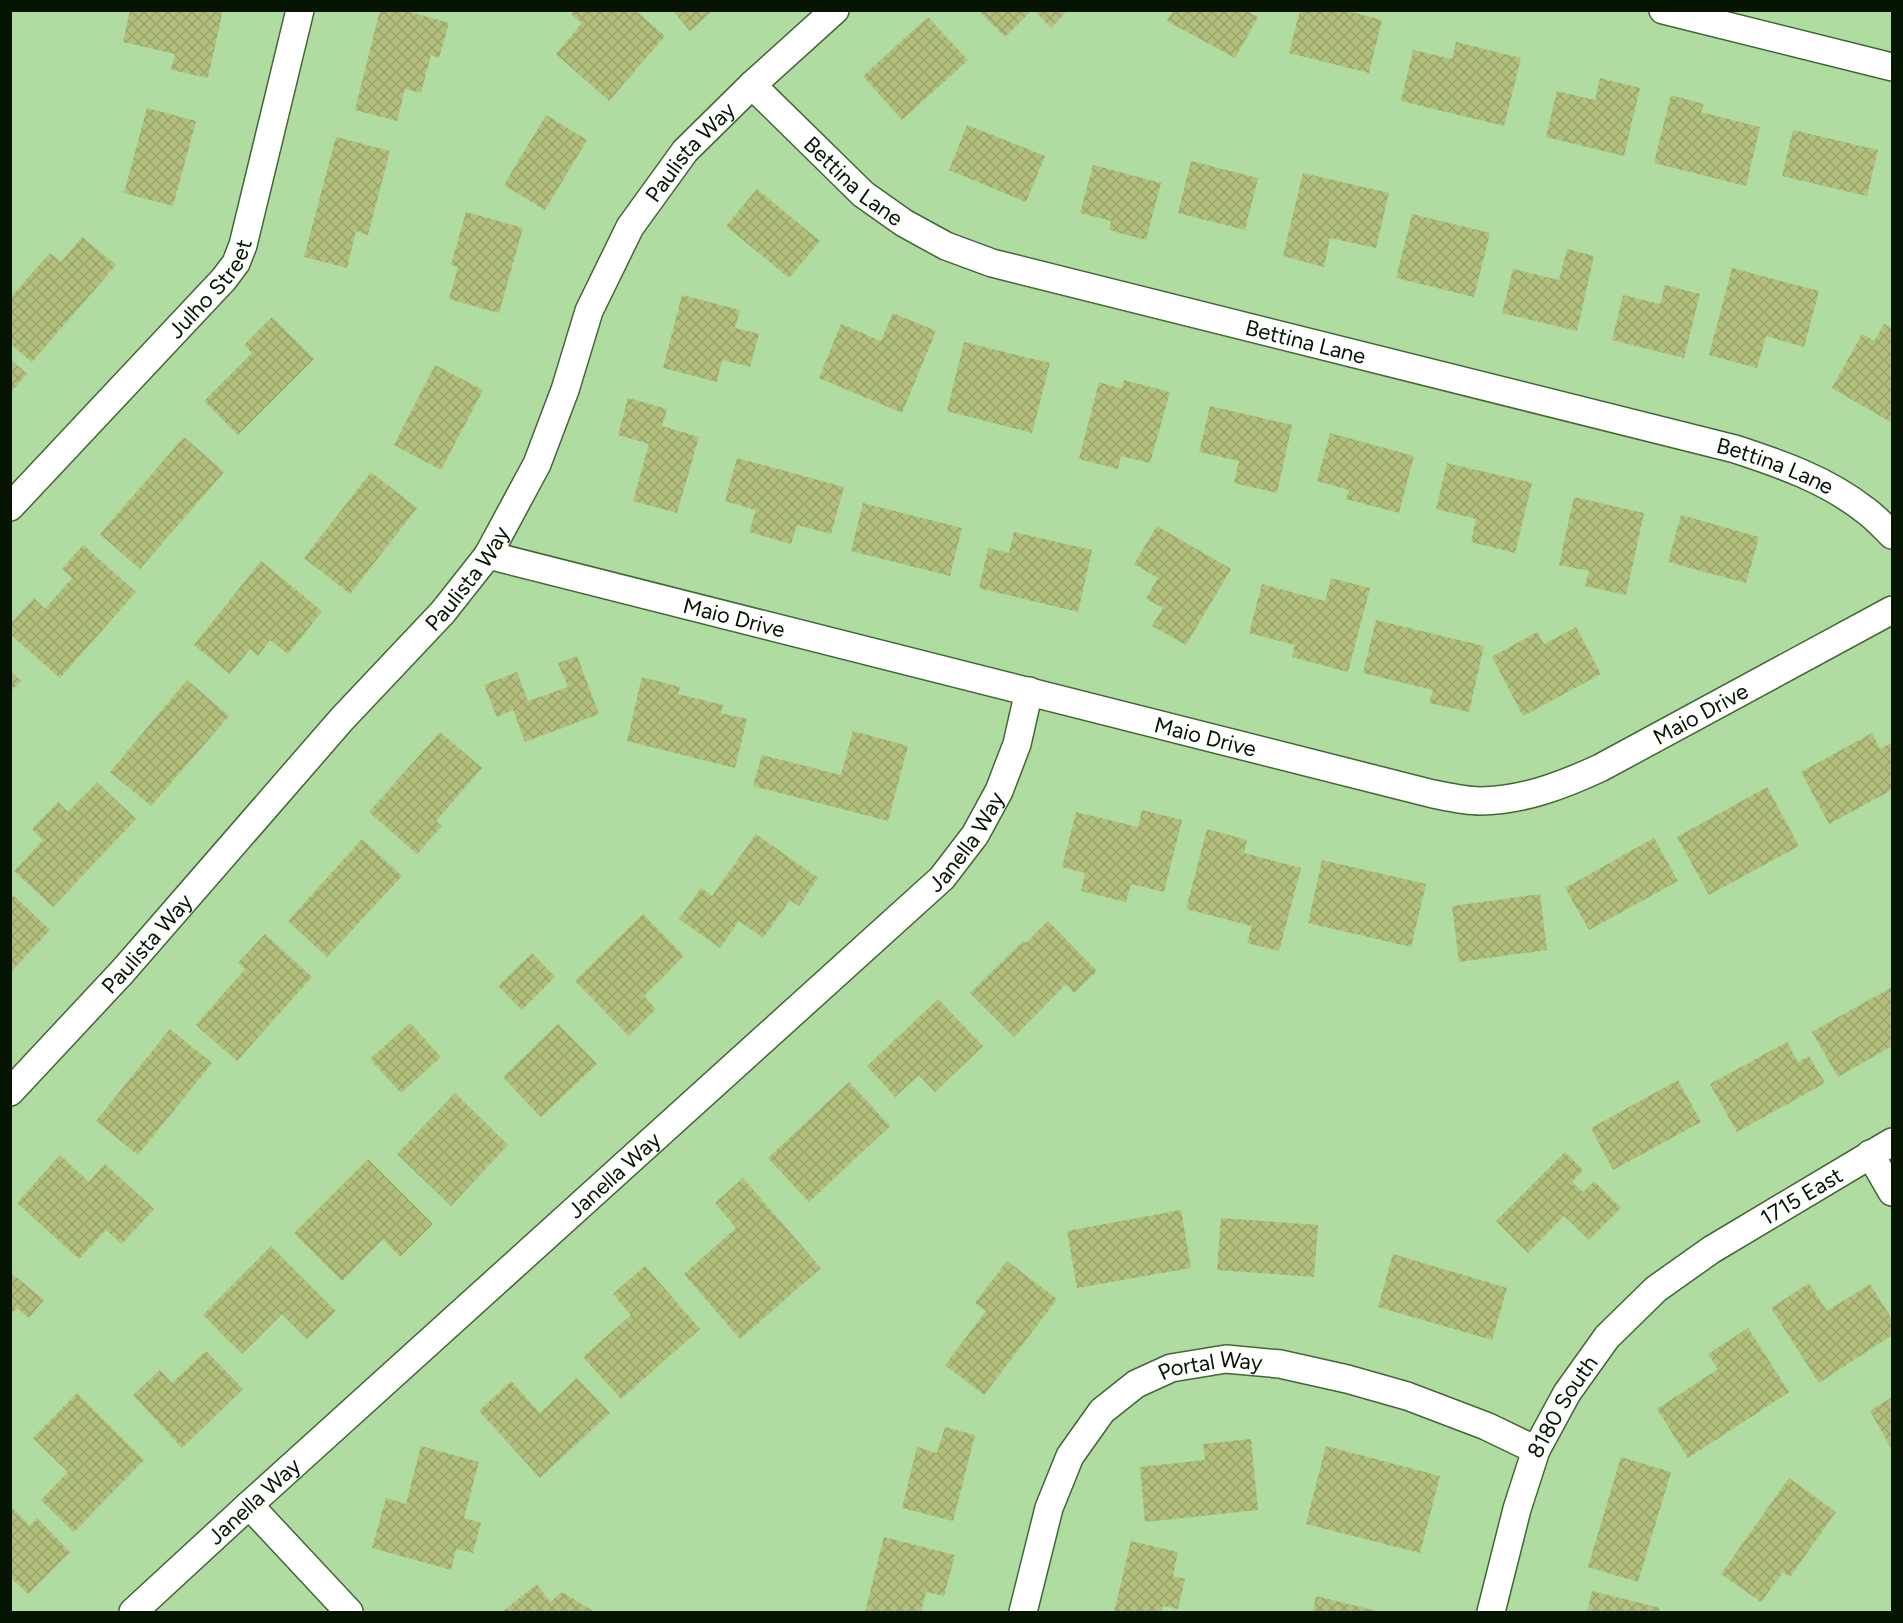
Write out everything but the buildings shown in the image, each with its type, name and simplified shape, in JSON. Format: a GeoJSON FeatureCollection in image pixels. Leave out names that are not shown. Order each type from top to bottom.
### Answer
{"type":"FeatureCollection","features":[{"type":"Feature","properties":{"kind":"street","name":"Julho Street"},"geometry":{"type":"LineString","coordinates":[[10,507],[224,279],[236,263],[243,245],[300,10]]}},
{"type":"Feature","properties":{"kind":"street","name":"Paulista Way"},"geometry":{"type":"LineString","coordinates":[[10,1092],[123,971],[342,719],[443,612],[488,555],[537,464],[565,390],[589,311],[630,227],[685,151],[752,85],[835,10]]}},
{"type":"Feature","properties":{"kind":"street"},"geometry":{"type":"LineString","coordinates":[[1663,10],[1893,67]]}},
{"type":"Feature","properties":{"kind":"street","name":"Bettina Lane"},"geometry":{"type":"LineString","coordinates":[[752,85],[864,194],[904,223],[946,246],[992,263],[1735,449],[1785,465],[1828,485],[1865,510],[1893,536]]}},
{"type":"Feature","properties":{"kind":"street","name":"Maio Drive"},"geometry":{"type":"LineString","coordinates":[[488,555],[1433,794],[1477,801],[1520,798],[1562,785],[1600,768],[1893,610]]}},
{"type":"Feature","properties":{"kind":"street","name":"Janella Way"},"geometry":{"type":"LineString","coordinates":[[133,1612],[249,1504],[942,878],[975,835],[999,791],[1017,744],[1029,691]]}},
{"type":"Feature","properties":{"kind":"street"},"geometry":{"type":"LineString","coordinates":[[1881,1148],[1893,1192]]}},
{"type":"Feature","properties":{"kind":"street","name":"1715 East"},"geometry":{"type":"LineString","coordinates":[[1711,1250],[1881,1148]]}},
{"type":"Feature","properties":{"kind":"street","name":"8180 South"},"geometry":{"type":"LineString","coordinates":[[1491,1612],[1517,1509],[1536,1450],[1567,1393],[1607,1337],[1656,1289],[1711,1250]]}},
{"type":"Feature","properties":{"kind":"street","name":"Portal Way"},"geometry":{"type":"LineString","coordinates":[[1023,1612],[1049,1508],[1070,1456],[1102,1411],[1136,1384],[1171,1368],[1226,1359],[1280,1364],[1407,1396],[1486,1426],[1536,1450]]}},
{"type":"Feature","properties":{"kind":"street"},"geometry":{"type":"LineString","coordinates":[[249,1504],[349,1612]]}}]}
